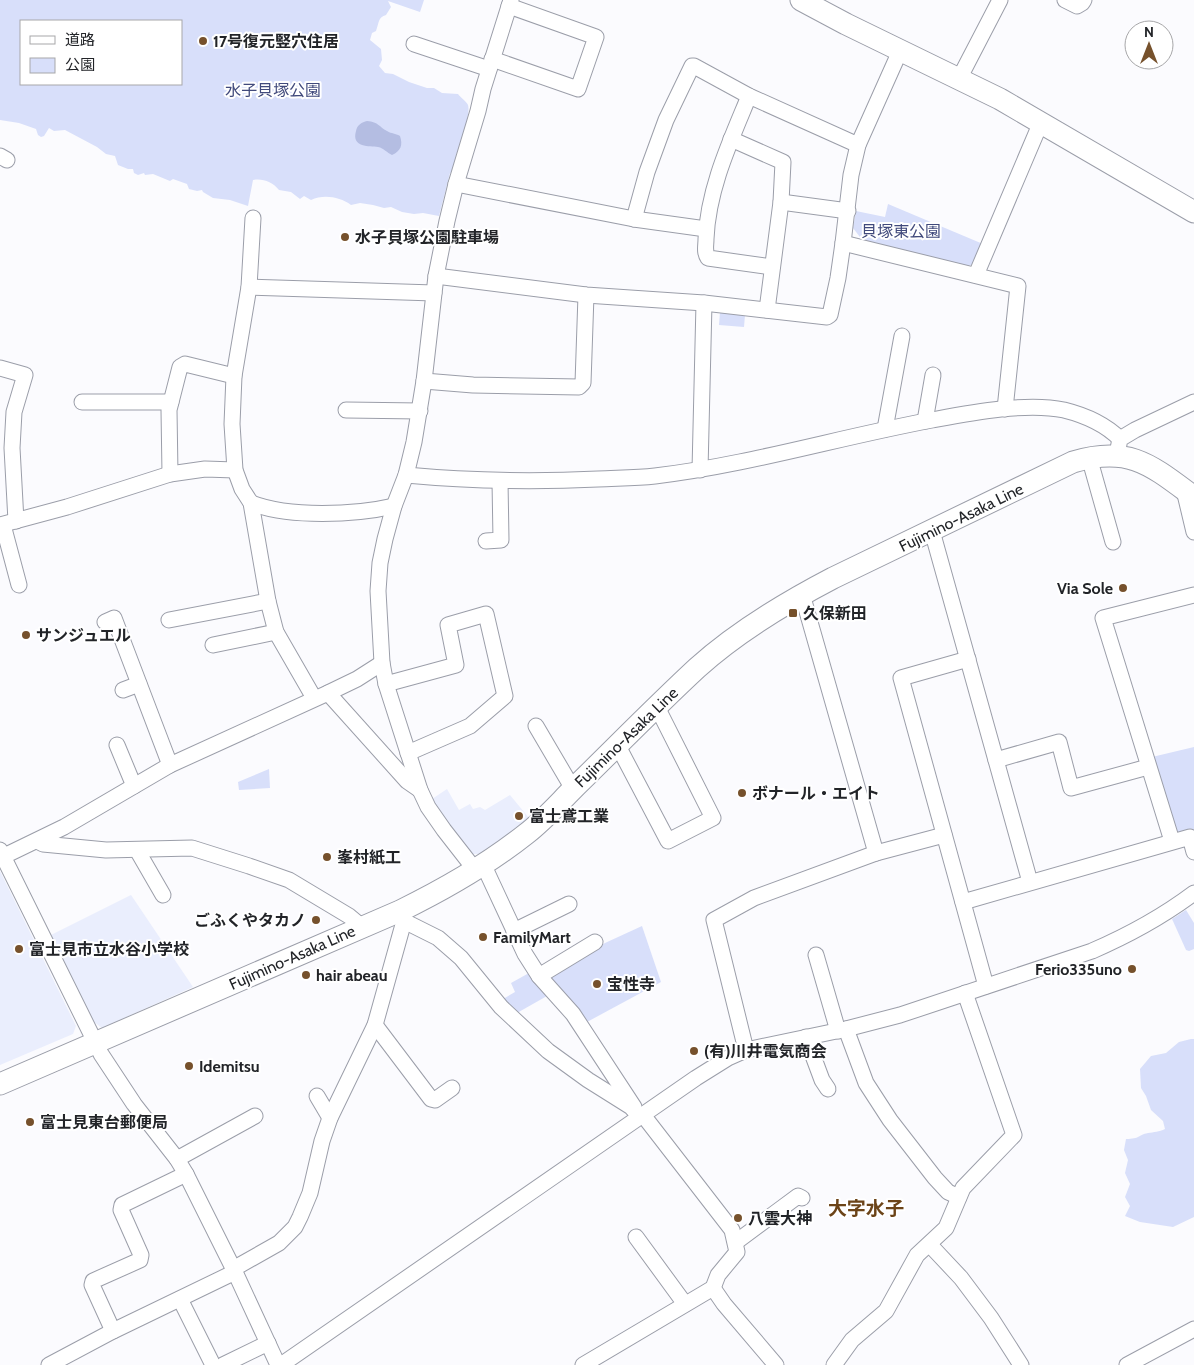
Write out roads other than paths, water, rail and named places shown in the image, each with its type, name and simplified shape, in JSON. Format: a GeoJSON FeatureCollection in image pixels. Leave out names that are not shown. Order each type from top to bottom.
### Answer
{"type":"FeatureCollection","features":[{"type":"Feature","properties":{"kind":"main road"},"geometry":{"type":"LineString","coordinates":[[801,0],[900,51],[1000,99],[1194,212]]}},
{"type":"Feature","properties":{"kind":"main road","name":"Fujimino-Asaka Line"},"geometry":{"type":"LineString","coordinates":[[0,1084],[361,926],[402,916],[480,868],[528,833],[698,667],[770,613],[802,594],[1073,462],[1119,447],[1135,459],[1151,466],[1189,493]]}},
{"type":"Feature","properties":{"kind":"street"},"geometry":{"type":"LineString","coordinates":[[959,80],[1000,0]]}},
{"type":"Feature","properties":{"kind":"street"},"geometry":{"type":"LineString","coordinates":[[1065,0],[1077,6],[1082,4],[1084,0]]}},
{"type":"Feature","properties":{"kind":"street"},"geometry":{"type":"LineString","coordinates":[[414,44],[491,64],[578,89],[596,37],[510,3],[491,64],[483,89],[456,184],[436,276],[424,381],[414,442],[406,476],[394,506],[385,539],[379,582],[378,622],[386,684],[420,790],[428,806],[444,830],[480,868],[525,954],[539,976],[573,1014],[641,1116],[732,1230],[736,1242],[737,1252],[718,1275],[713,1288],[685,1304],[601,1360],[583,1365]]}},
{"type":"Feature","properties":{"kind":"street"},"geometry":{"type":"LineString","coordinates":[[436,276],[586,294],[704,303],[827,317],[830,315],[843,243],[851,175],[858,145],[900,51]]}},
{"type":"Feature","properties":{"kind":"street"},"geometry":{"type":"LineString","coordinates":[[634,219],[647,172],[666,120],[692,66],[749,96],[858,145]]}},
{"type":"Feature","properties":{"kind":"street"},"geometry":{"type":"LineString","coordinates":[[749,96],[716,182],[706,229],[705,254],[708,258],[772,267]]}},
{"type":"Feature","properties":{"kind":"street"},"geometry":{"type":"LineString","coordinates":[[976,275],[1041,122]]}},
{"type":"Feature","properties":{"kind":"street"},"geometry":{"type":"LineString","coordinates":[[731,139],[784,162],[782,202],[772,267],[768,310]]}},
{"type":"Feature","properties":{"kind":"street"},"geometry":{"type":"LineString","coordinates":[[456,184],[634,219],[706,229]]}},
{"type":"Feature","properties":{"kind":"street"},"geometry":{"type":"LineString","coordinates":[[782,202],[848,211]]}},
{"type":"Feature","properties":{"kind":"street"},"geometry":{"type":"LineString","coordinates":[[253,218],[249,287],[234,376],[232,424],[235,470],[242,489],[251,503],[268,601],[276,632],[321,696],[407,781],[420,790]]}},
{"type":"Feature","properties":{"kind":"street"},"geometry":{"type":"LineString","coordinates":[[843,243],[1018,286],[1005,409]]}},
{"type":"Feature","properties":{"kind":"street"},"geometry":{"type":"LineString","coordinates":[[249,287],[434,293]]}},
{"type":"Feature","properties":{"kind":"street"},"geometry":{"type":"LineString","coordinates":[[424,381],[473,385],[579,387],[583,382],[586,294]]}},
{"type":"Feature","properties":{"kind":"street"},"geometry":{"type":"LineString","coordinates":[[700,470],[704,303]]}},
{"type":"Feature","properties":{"kind":"street"},"geometry":{"type":"LineString","coordinates":[[885,429],[902,336]]}},
{"type":"Feature","properties":{"kind":"street"},"geometry":{"type":"LineString","coordinates":[[170,474],[169,410],[180,367],[185,364],[234,376]]}},
{"type":"Feature","properties":{"kind":"street"},"geometry":{"type":"LineString","coordinates":[[0,368],[26,375],[14,412],[6,524],[19,585]]}},
{"type":"Feature","properties":{"kind":"street"},"geometry":{"type":"LineString","coordinates":[[925,421],[934,375]]}},
{"type":"Feature","properties":{"kind":"street"},"geometry":{"type":"LineString","coordinates":[[82,402],[171,402]]}},
{"type":"Feature","properties":{"kind":"street"},"geometry":{"type":"LineString","coordinates":[[406,476],[500,481],[642,477],[700,470],[885,429],[975,412],[1005,409],[1063,410],[1086,417],[1105,426],[1119,447],[1149,423],[1194,402]]}},
{"type":"Feature","properties":{"kind":"street"},"geometry":{"type":"LineString","coordinates":[[346,410],[420,411]]}},
{"type":"Feature","properties":{"kind":"street"},"geometry":{"type":"LineString","coordinates":[[1089,457],[1113,542]]}},
{"type":"Feature","properties":{"kind":"street"},"geometry":{"type":"LineString","coordinates":[[6,524],[67,507],[170,474],[205,469],[235,470]]}},
{"type":"Feature","properties":{"kind":"street"},"geometry":{"type":"LineString","coordinates":[[486,541],[501,540],[500,481]]}},
{"type":"Feature","properties":{"kind":"street"},"geometry":{"type":"LineString","coordinates":[[1189,493],[1194,532]]}},
{"type":"Feature","properties":{"kind":"street"},"geometry":{"type":"LineString","coordinates":[[251,503],[263,508],[314,513],[382,509],[394,506]]}},
{"type":"Feature","properties":{"kind":"street"},"geometry":{"type":"LineString","coordinates":[[932,531],[1030,882]]}},
{"type":"Feature","properties":{"kind":"street"},"geometry":{"type":"LineString","coordinates":[[802,594],[876,853]]}},
{"type":"Feature","properties":{"kind":"street"},"geometry":{"type":"LineString","coordinates":[[1172,841],[1103,618],[1194,595]]}},
{"type":"Feature","properties":{"kind":"street"},"geometry":{"type":"LineString","coordinates":[[169,620],[268,601]]}},
{"type":"Feature","properties":{"kind":"street"},"geometry":{"type":"LineString","coordinates":[[386,684],[456,665],[448,625],[486,614],[505,696],[470,726],[408,753]]}},
{"type":"Feature","properties":{"kind":"street"},"geometry":{"type":"LineString","coordinates":[[105,622],[114,618],[170,765]]}},
{"type":"Feature","properties":{"kind":"street"},"geometry":{"type":"LineString","coordinates":[[212,645],[276,632]]}},
{"type":"Feature","properties":{"kind":"street"},"geometry":{"type":"LineString","coordinates":[[968,659],[901,678],[986,986]]}},
{"type":"Feature","properties":{"kind":"street"},"geometry":{"type":"LineString","coordinates":[[382,664],[357,679],[170,765],[37,841],[1,854],[96,1043],[134,1104],[177,1159],[186,1174],[279,1365],[696,1078],[728,1058],[746,1050],[842,1030],[900,1015],[1092,951],[1122,938],[1155,920],[1194,893]]}},
{"type":"Feature","properties":{"kind":"street"},"geometry":{"type":"LineString","coordinates":[[123,690],[139,684]]}},
{"type":"Feature","properties":{"kind":"street"},"geometry":{"type":"LineString","coordinates":[[618,746],[668,841],[713,818],[657,707]]}},
{"type":"Feature","properties":{"kind":"street"},"geometry":{"type":"LineString","coordinates":[[536,726],[573,789]]}},
{"type":"Feature","properties":{"kind":"street"},"geometry":{"type":"LineString","coordinates":[[996,760],[1059,742],[1072,788],[1148,767]]}},
{"type":"Feature","properties":{"kind":"street"},"geometry":{"type":"LineString","coordinates":[[117,745],[134,786]]}},
{"type":"Feature","properties":{"kind":"street"},"geometry":{"type":"LineString","coordinates":[[746,1050],[714,920],[754,898],[876,853],[944,836]]}},
{"type":"Feature","properties":{"kind":"street"},"geometry":{"type":"LineString","coordinates":[[963,902],[1190,836],[1194,852]]}},
{"type":"Feature","properties":{"kind":"street"},"geometry":{"type":"LineString","coordinates":[[37,841],[43,844],[106,850],[192,848],[289,880],[349,916],[361,926]]}},
{"type":"Feature","properties":{"kind":"street"},"geometry":{"type":"LineString","coordinates":[[137,850],[163,895]]}},
{"type":"Feature","properties":{"kind":"street"},"geometry":{"type":"LineString","coordinates":[[514,931],[569,904]]}},
{"type":"Feature","properties":{"kind":"street"},"geometry":{"type":"LineString","coordinates":[[49,1365],[234,1271],[279,1243],[295,1226],[306,1205],[322,1141],[330,1118],[375,1025],[402,916],[438,938],[461,958],[501,1007],[548,1051],[588,1080],[631,1107],[641,1116]]}},
{"type":"Feature","properties":{"kind":"street"},"geometry":{"type":"LineString","coordinates":[[539,976],[595,942]]}},
{"type":"Feature","properties":{"kind":"street"},"geometry":{"type":"LineString","coordinates":[[816,955],[842,1030],[866,1083],[890,1120],[936,1178],[948,1192],[959,1197]]}},
{"type":"Feature","properties":{"kind":"street"},"geometry":{"type":"LineString","coordinates":[[834,1365],[852,1340],[886,1311],[917,1255],[930,1245],[946,1228],[963,1188],[1014,1135],[965,993]]}},
{"type":"Feature","properties":{"kind":"street"},"geometry":{"type":"LineString","coordinates":[[375,1025],[431,1099],[435,1100],[452,1088]]}},
{"type":"Feature","properties":{"kind":"street"},"geometry":{"type":"LineString","coordinates":[[806,1037],[822,1080],[828,1089]]}},
{"type":"Feature","properties":{"kind":"street"},"geometry":{"type":"LineString","coordinates":[[317,1096],[330,1118]]}},
{"type":"Feature","properties":{"kind":"street"},"geometry":{"type":"LineString","coordinates":[[177,1159],[255,1116]]}},
{"type":"Feature","properties":{"kind":"street"},"geometry":{"type":"LineString","coordinates":[[113,1331],[92,1285],[93,1281],[140,1260],[141,1255],[121,1210],[122,1205],[186,1174]]}},
{"type":"Feature","properties":{"kind":"street"},"geometry":{"type":"LineString","coordinates":[[736,1242],[798,1196],[802,1198]]}},
{"type":"Feature","properties":{"kind":"street"},"geometry":{"type":"LineString","coordinates":[[636,1237],[685,1304]]}},
{"type":"Feature","properties":{"kind":"street"},"geometry":{"type":"LineString","coordinates":[[930,1245],[961,1278],[991,1318],[1021,1365]]}},
{"type":"Feature","properties":{"kind":"street"},"geometry":{"type":"LineString","coordinates":[[713,1288],[724,1304],[776,1365]]}},
{"type":"Feature","properties":{"kind":"street"},"geometry":{"type":"LineString","coordinates":[[180,1299],[212,1365]]}},
{"type":"Feature","properties":{"kind":"street"},"geometry":{"type":"LineString","coordinates":[[1127,1365],[1194,1329]]}},
{"type":"Feature","properties":{"kind":"street"},"geometry":{"type":"LineString","coordinates":[[223,1365],[268,1343]]}},
{"type":"Feature","properties":{"kind":"place","name":"17号復元竪穴住居"},"geometry":{"type":"Point","coordinates":[203,41]}},
{"type":"Feature","properties":{"kind":"place","name":"水子貝塚公園駐車場"},"geometry":{"type":"Point","coordinates":[345,237]}},
{"type":"Feature","properties":{"kind":"place","name":"Via Sole"},"geometry":{"type":"Point","coordinates":[1123,588]}},
{"type":"Feature","properties":{"kind":"place","name":"久保新田"},"geometry":{"type":"Point","coordinates":[793,613]}},
{"type":"Feature","properties":{"kind":"place","name":"サンジュエル"},"geometry":{"type":"Point","coordinates":[26,635]}},
{"type":"Feature","properties":{"kind":"place","name":"ボナール・エイト"},"geometry":{"type":"Point","coordinates":[742,793]}},
{"type":"Feature","properties":{"kind":"place","name":"富士鳶工業"},"geometry":{"type":"Point","coordinates":[519,816]}},
{"type":"Feature","properties":{"kind":"place","name":"峯村紙工"},"geometry":{"type":"Point","coordinates":[327,857]}},
{"type":"Feature","properties":{"kind":"place","name":"ごふくやタカノ"},"geometry":{"type":"Point","coordinates":[316,920]}},
{"type":"Feature","properties":{"kind":"place","name":"FamilyMart"},"geometry":{"type":"Point","coordinates":[483,937]}},
{"type":"Feature","properties":{"kind":"place","name":"富士見市立水谷小学校"},"geometry":{"type":"Point","coordinates":[19,949]}},
{"type":"Feature","properties":{"kind":"place","name":"Ferio335uno"},"geometry":{"type":"Point","coordinates":[1132,969]}},
{"type":"Feature","properties":{"kind":"place","name":"hair abeau"},"geometry":{"type":"Point","coordinates":[306,975]}},
{"type":"Feature","properties":{"kind":"place","name":"宝性寺"},"geometry":{"type":"Point","coordinates":[597,984]}},
{"type":"Feature","properties":{"kind":"place","name":"(有)川井電気商会"},"geometry":{"type":"Point","coordinates":[694,1051]}},
{"type":"Feature","properties":{"kind":"place","name":"Idemitsu"},"geometry":{"type":"Point","coordinates":[189,1066]}},
{"type":"Feature","properties":{"kind":"place","name":"富士見東台郵便局"},"geometry":{"type":"Point","coordinates":[30,1122]}},
{"type":"Feature","properties":{"kind":"place","name":"八雲大神"},"geometry":{"type":"Point","coordinates":[738,1218]}},
{"type":"Feature","properties":{"kind":"district","name":"大字水子"},"geometry":{"type":"Point","coordinates":[866,1208]}},
{"type":"Feature","properties":{"kind":"park label","name":"水子貝塚公園"},"geometry":{"type":"Point","coordinates":[273,90]}},
{"type":"Feature","properties":{"kind":"park label","name":"貝塚東公園"},"geometry":{"type":"Point","coordinates":[901,231]}}]}
